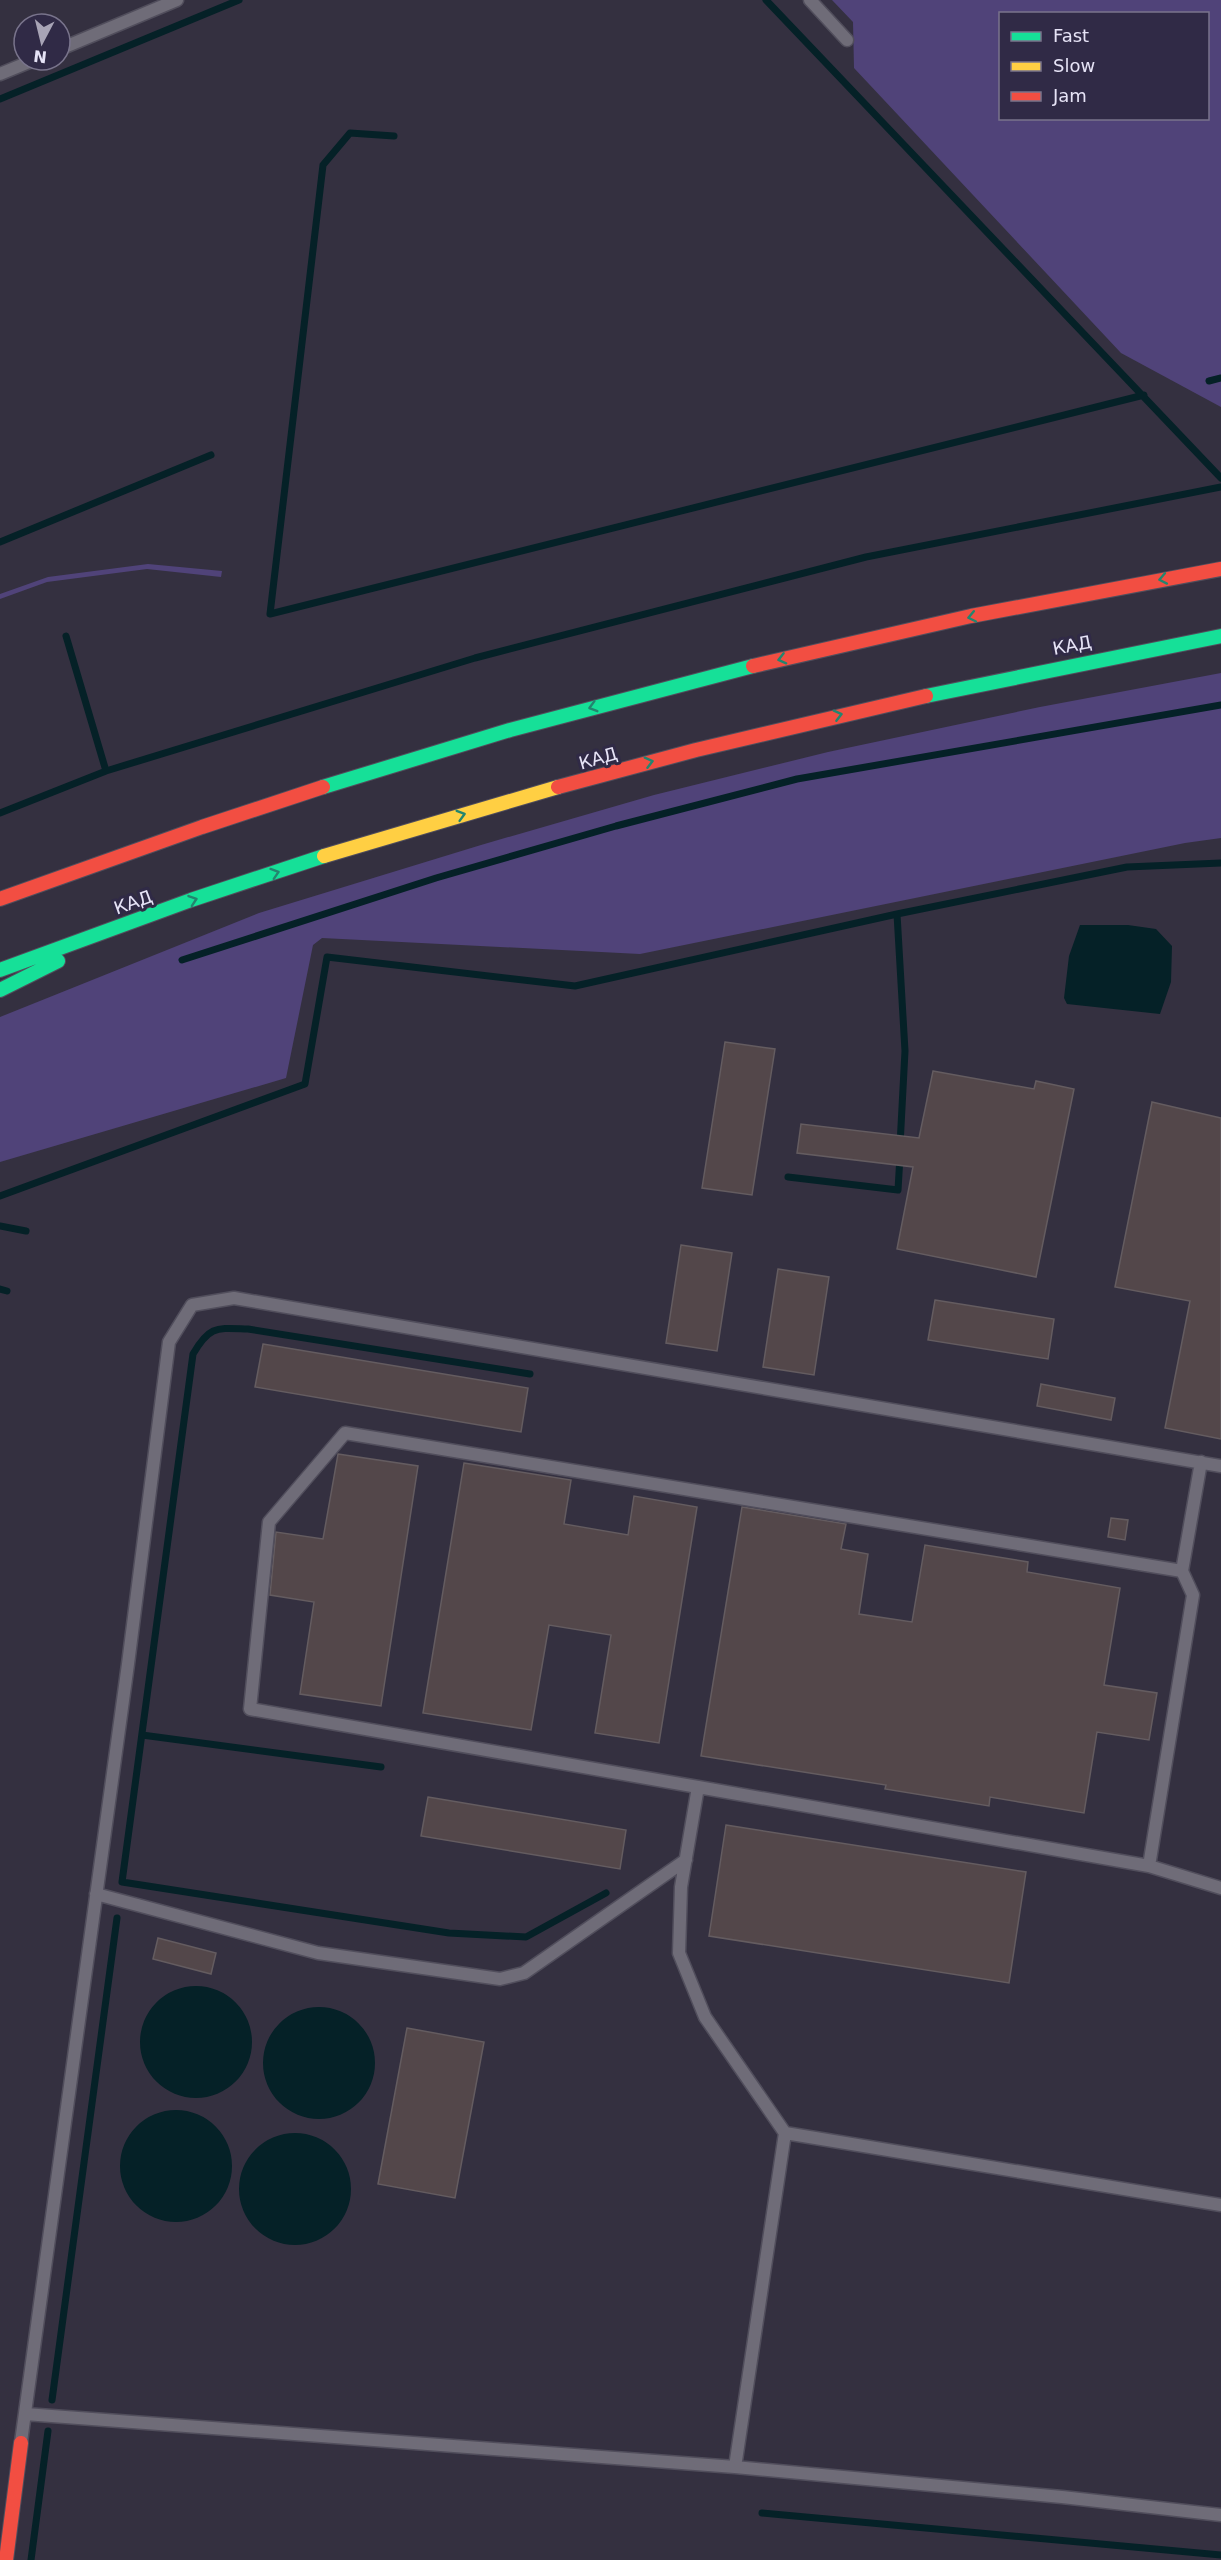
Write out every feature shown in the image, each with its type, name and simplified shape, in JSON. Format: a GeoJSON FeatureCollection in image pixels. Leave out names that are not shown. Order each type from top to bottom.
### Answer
{"type":"FeatureCollection","features":[{"type":"Feature","properties":{"kind":"main road"},"geometry":{"type":"LineString","coordinates":[[0,898],[129,851],[352,779],[615,701],[821,649],[1042,602],[1221,568]]}},
{"type":"Feature","properties":{"kind":"main road","name":"КАД"},"geometry":{"type":"LineString","coordinates":[[0,970],[156,912],[385,837],[648,762],[863,708],[1081,662],[1221,636]]}},
{"type":"Feature","properties":{"kind":"main road"},"geometry":{"type":"LineString","coordinates":[[0,990],[156,912]]}},
{"type":"Feature","properties":{"kind":"main road"},"geometry":{"type":"LineString","coordinates":[[6,2560],[21,2443]]}},
{"type":"Feature","properties":{"kind":"lane"},"geometry":{"type":"LineString","coordinates":[[72,44],[177,0]]}},
{"type":"Feature","properties":{"kind":"lane"},"geometry":{"type":"LineString","coordinates":[[810,0],[847,40]]}},
{"type":"Feature","properties":{"kind":"lane"},"geometry":{"type":"LineString","coordinates":[[21,2443],[169,1342],[192,1305],[234,1298],[1221,1466]]}},
{"type":"Feature","properties":{"kind":"lane"},"geometry":{"type":"LineString","coordinates":[[1182,1571],[345,1433],[269,1522],[250,1709],[1149,1866],[1221,1888]]}},
{"type":"Feature","properties":{"kind":"lane"},"geometry":{"type":"LineString","coordinates":[[1149,1866],[1193,1595],[1182,1571],[1201,1462]]}},
{"type":"Feature","properties":{"kind":"lane"},"geometry":{"type":"LineString","coordinates":[[698,1787],[681,1887],[679,1953],[705,2017],[785,2133],[735,2467]]}},
{"type":"Feature","properties":{"kind":"lane"},"geometry":{"type":"LineString","coordinates":[[96,1894],[318,1953],[500,1980],[524,1973],[686,1860]]}},
{"type":"Feature","properties":{"kind":"lane"},"geometry":{"type":"LineString","coordinates":[[785,2133],[1221,2205]]}},
{"type":"Feature","properties":{"kind":"lane"},"geometry":{"type":"LineString","coordinates":[[25,2414],[735,2467],[1062,2497],[1221,2516]]}},
{"type":"Feature","properties":{"kind":"shaded area"},"geometry":{"type":"Polygon","coordinates":[[[832,0],[1221,0],[1221,407],[1121,353],[854,68],[853,22],[832,0]]]}},
{"type":"Feature","properties":{"kind":"shaded area"},"geometry":{"type":"Polygon","coordinates":[[[148,564],[222,571],[221,577],[147,569],[47,582],[0,599],[0,594],[48,577],[148,564]]]}},
{"type":"Feature","properties":{"kind":"shaded area"},"geometry":{"type":"Polygon","coordinates":[[[1221,673],[1221,838],[1185,843],[640,954],[322,938],[313,945],[286,1078],[0,1162],[0,1017],[259,913],[654,795],[828,752],[1040,707],[1221,673]]]}},
{"type":"Feature","properties":{"kind":"shaded area"},"geometry":{"type":"Polygon","coordinates":[[[1080,925],[1128,925],[1156,929],[1172,946],[1171,982],[1160,1014],[1067,1004],[1064,998],[1069,956],[1080,925]]]}},
{"type":"Feature","properties":{"kind":"shaded area"},"geometry":{"type":"Polygon","coordinates":[[[196,1986],[218,1990],[236,2002],[248,2020],[252,2042],[248,2064],[236,2082],[218,2094],[196,2098],[174,2094],[156,2082],[144,2064],[140,2042],[144,2020],[156,2002],[174,1990],[196,1986]]]}},
{"type":"Feature","properties":{"kind":"shaded area"},"geometry":{"type":"Polygon","coordinates":[[[319,2007],[341,2011],[359,2023],[371,2041],[375,2063],[371,2085],[359,2103],[341,2115],[319,2119],[297,2115],[279,2103],[267,2085],[263,2063],[267,2041],[279,2023],[297,2011],[319,2007]]]}},
{"type":"Feature","properties":{"kind":"shaded area"},"geometry":{"type":"Polygon","coordinates":[[[176,2110],[198,2114],[216,2126],[228,2144],[232,2166],[228,2188],[216,2206],[198,2218],[176,2222],[154,2218],[136,2206],[124,2188],[120,2166],[124,2144],[136,2126],[154,2114],[176,2110]]]}},
{"type":"Feature","properties":{"kind":"shaded area"},"geometry":{"type":"Polygon","coordinates":[[[295,2133],[317,2137],[335,2149],[347,2167],[351,2189],[347,2211],[335,2229],[317,2241],[295,2245],[273,2241],[255,2229],[243,2211],[239,2189],[243,2167],[255,2149],[273,2137],[295,2133]]]}},
{"type":"Feature","properties":{"kind":"building"},"geometry":{"type":"Polygon","coordinates":[[[725,1042],[775,1049],[752,1195],[702,1188],[725,1042]]]}},
{"type":"Feature","properties":{"kind":"building"},"geometry":{"type":"Polygon","coordinates":[[[933,1071],[1034,1089],[1036,1081],[1074,1089],[1036,1277],[897,1249],[913,1167],[797,1153],[801,1124],[919,1138],[933,1071]]]}},
{"type":"Feature","properties":{"kind":"building"},"geometry":{"type":"Polygon","coordinates":[[[1152,1102],[1221,1118],[1221,1439],[1165,1428],[1190,1301],[1115,1287],[1152,1102]]]}},
{"type":"Feature","properties":{"kind":"building"},"geometry":{"type":"Polygon","coordinates":[[[681,1245],[732,1253],[717,1351],[666,1343],[681,1245]]]}},
{"type":"Feature","properties":{"kind":"building"},"geometry":{"type":"Polygon","coordinates":[[[778,1269],[829,1277],[814,1375],[763,1367],[778,1269]]]}},
{"type":"Feature","properties":{"kind":"building"},"geometry":{"type":"Polygon","coordinates":[[[935,1300],[1054,1319],[1048,1359],[928,1340],[935,1300]]]}},
{"type":"Feature","properties":{"kind":"building"},"geometry":{"type":"Polygon","coordinates":[[[263,1344],[528,1388],[521,1432],[255,1387],[263,1344]]]}},
{"type":"Feature","properties":{"kind":"building"},"geometry":{"type":"Polygon","coordinates":[[[1041,1384],[1115,1398],[1111,1420],[1037,1406],[1041,1384]]]}},
{"type":"Feature","properties":{"kind":"building"},"geometry":{"type":"Polygon","coordinates":[[[338,1454],[418,1466],[381,1706],[300,1694],[314,1602],[270,1595],[276,1532],[323,1539],[338,1454]]]}},
{"type":"Feature","properties":{"kind":"building"},"geometry":{"type":"Polygon","coordinates":[[[464,1463],[571,1480],[564,1524],[628,1535],[634,1496],[697,1507],[659,1743],[595,1733],[611,1635],[549,1625],[531,1730],[423,1713],[464,1463]]]}},
{"type":"Feature","properties":{"kind":"building"},"geometry":{"type":"Polygon","coordinates":[[[742,1507],[846,1524],[841,1549],[868,1554],[859,1614],[912,1622],[925,1545],[1028,1562],[1027,1572],[1120,1588],[1104,1685],[1157,1693],[1149,1740],[1097,1732],[1084,1813],[990,1797],[989,1806],[885,1789],[886,1785],[701,1756],[742,1507]]]}},
{"type":"Feature","properties":{"kind":"building"},"geometry":{"type":"Polygon","coordinates":[[[1111,1518],[1128,1520],[1125,1540],[1108,1537],[1111,1518]]]}},
{"type":"Feature","properties":{"kind":"building"},"geometry":{"type":"Polygon","coordinates":[[[428,1797],[626,1830],[620,1869],[421,1836],[428,1797]]]}},
{"type":"Feature","properties":{"kind":"building"},"geometry":{"type":"Polygon","coordinates":[[[726,1825],[1026,1872],[1009,1983],[709,1936],[726,1825]]]}},
{"type":"Feature","properties":{"kind":"building"},"geometry":{"type":"Polygon","coordinates":[[[158,1938],[216,1953],[211,1974],[153,1959],[158,1938]]]}},
{"type":"Feature","properties":{"kind":"building"},"geometry":{"type":"Polygon","coordinates":[[[407,2028],[484,2042],[455,2198],[378,2184],[407,2028]]]}},
{"type":"Feature","properties":{"kind":"waterway"},"geometry":{"type":"LineString","coordinates":[[0,99],[239,0]]}},
{"type":"Feature","properties":{"kind":"waterway"},"geometry":{"type":"LineString","coordinates":[[766,0],[1221,478]]}},
{"type":"Feature","properties":{"kind":"waterway"},"geometry":{"type":"LineString","coordinates":[[394,136],[350,133],[323,165],[270,614],[1144,395]]}},
{"type":"Feature","properties":{"kind":"waterway"},"geometry":{"type":"LineString","coordinates":[[1209,381],[1221,378]]}},
{"type":"Feature","properties":{"kind":"waterway"},"geometry":{"type":"LineString","coordinates":[[0,542],[211,455]]}},
{"type":"Feature","properties":{"kind":"waterway"},"geometry":{"type":"LineString","coordinates":[[0,813],[106,771],[475,658],[866,557],[1221,487]]}},
{"type":"Feature","properties":{"kind":"waterway"},"geometry":{"type":"LineString","coordinates":[[66,636],[106,771]]}},
{"type":"Feature","properties":{"kind":"waterway"},"geometry":{"type":"LineString","coordinates":[[182,960],[436,878],[616,826],[797,779],[1221,705]]}},
{"type":"Feature","properties":{"kind":"waterway"},"geometry":{"type":"LineString","coordinates":[[0,1196],[305,1084],[327,957],[575,986],[897,914],[1127,867],[1221,863]]}},
{"type":"Feature","properties":{"kind":"waterway"},"geometry":{"type":"LineString","coordinates":[[897,914],[905,1051],[900,1145]]}},
{"type":"Feature","properties":{"kind":"waterway"},"geometry":{"type":"LineString","coordinates":[[788,1177],[898,1190],[900,1156]]}},
{"type":"Feature","properties":{"kind":"waterway"},"geometry":{"type":"LineString","coordinates":[[0,1226],[26,1231]]}},
{"type":"Feature","properties":{"kind":"waterway"},"geometry":{"type":"LineString","coordinates":[[0,1289],[7,1291]]}},
{"type":"Feature","properties":{"kind":"waterway"},"geometry":{"type":"LineString","coordinates":[[530,1374],[248,1329],[215,1330],[204,1338],[193,1354],[122,1882],[449,1933],[526,1937],[606,1893]]}},
{"type":"Feature","properties":{"kind":"waterway"},"geometry":{"type":"LineString","coordinates":[[142,1735],[381,1767]]}},
{"type":"Feature","properties":{"kind":"waterway"},"geometry":{"type":"LineString","coordinates":[[52,2400],[117,1918]]}},
{"type":"Feature","properties":{"kind":"waterway"},"geometry":{"type":"LineString","coordinates":[[31,2560],[48,2431]]}},
{"type":"Feature","properties":{"kind":"waterway"},"geometry":{"type":"LineString","coordinates":[[762,2513],[1221,2555]]}},
{"type":"Feature","properties":{"kind":"traffic: fast"},"geometry":{"type":"LineString","coordinates":[[926,696],[1221,636]]}},
{"type":"Feature","properties":{"kind":"traffic: fast"},"geometry":{"type":"LineString","coordinates":[[323,787],[510,730],[753,666]]}},
{"type":"Feature","properties":{"kind":"traffic: fast"},"geometry":{"type":"LineString","coordinates":[[0,970],[191,900],[324,856]]}},
{"type":"Feature","properties":{"kind":"traffic: fast"},"geometry":{"type":"LineString","coordinates":[[0,990],[58,961]]}},
{"type":"Feature","properties":{"kind":"traffic: slow"},"geometry":{"type":"LineString","coordinates":[[324,856],[558,787]]}},
{"type":"Feature","properties":{"kind":"traffic: jam"},"geometry":{"type":"LineString","coordinates":[[753,666],[971,616],[1221,569]]}},
{"type":"Feature","properties":{"kind":"traffic: jam"},"geometry":{"type":"LineString","coordinates":[[558,787],[696,750],[926,696]]}},
{"type":"Feature","properties":{"kind":"traffic: jam"},"geometry":{"type":"LineString","coordinates":[[0,899],[202,827],[323,787]]}},
{"type":"Feature","properties":{"kind":"traffic: jam"},"geometry":{"type":"LineString","coordinates":[[6,2560],[21,2443]]}}]}
